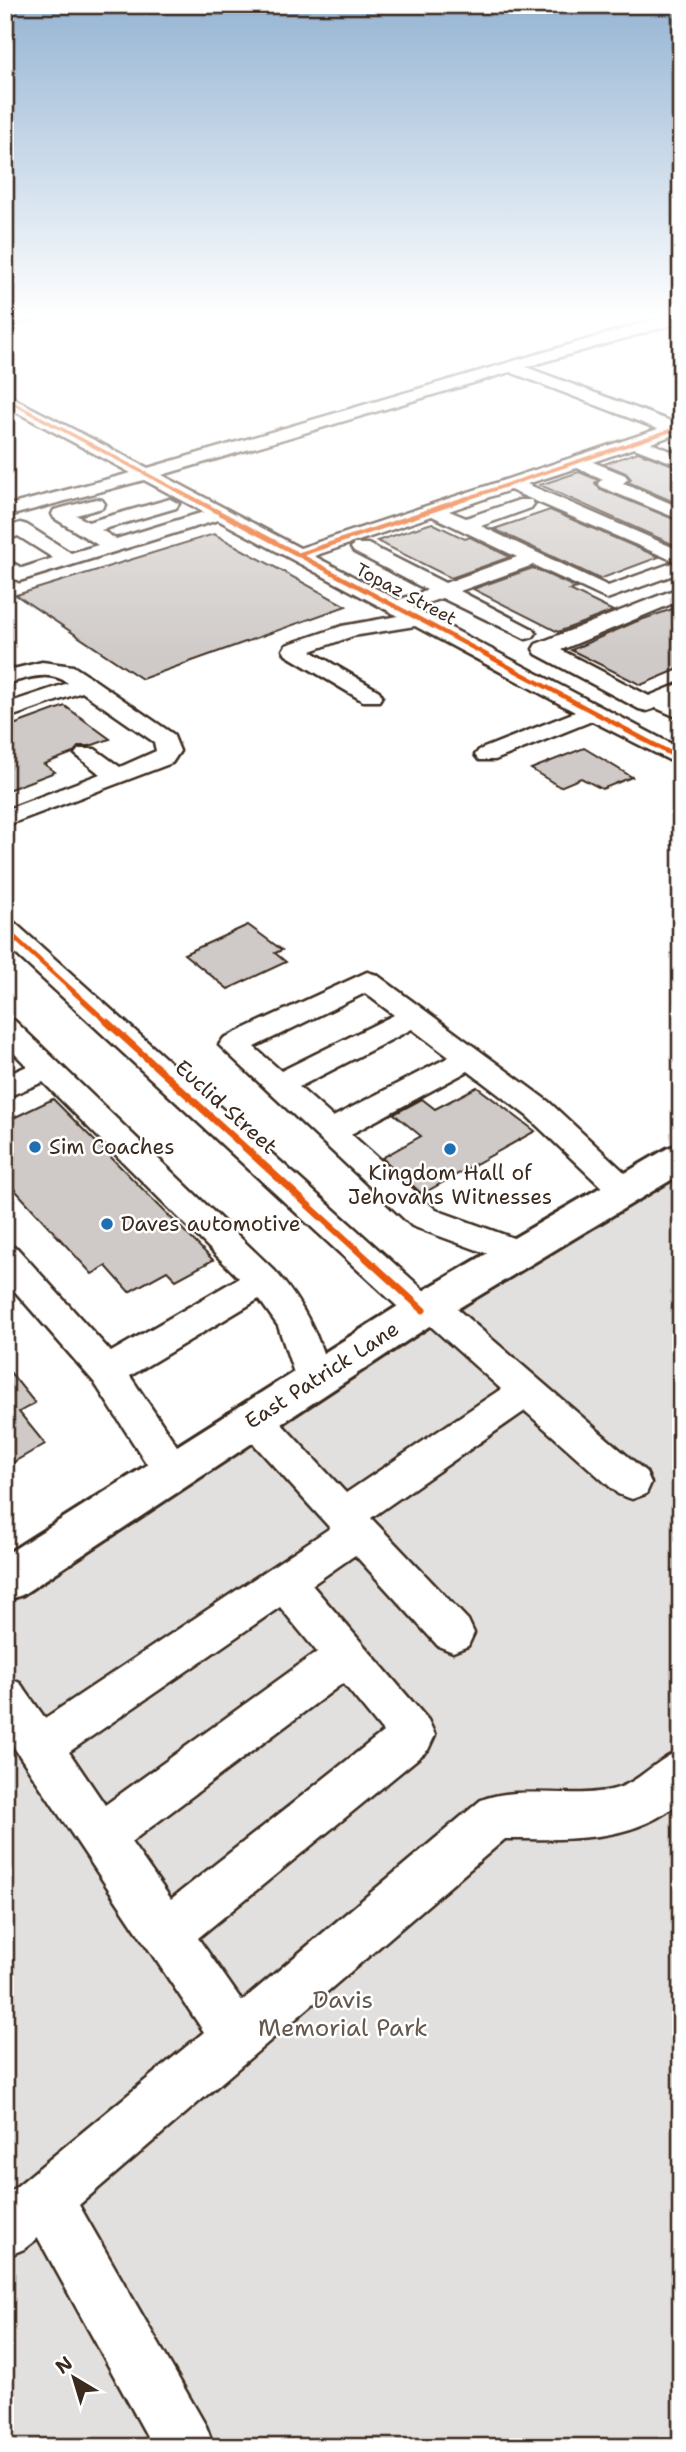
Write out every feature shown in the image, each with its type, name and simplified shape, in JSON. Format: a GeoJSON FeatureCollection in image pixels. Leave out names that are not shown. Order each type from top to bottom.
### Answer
{"type":"FeatureCollection","features":[{"type":"Feature","properties":{"kind":"main road","name":"East Patrick Lane"},"geometry":{"type":"LineString","coordinates":[[5,1580],[427,1308],[624,1190],[676,1165]]}},
{"type":"Feature","properties":{"kind":"street","name":"Topaz Street"},"geometry":{"type":"LineString","coordinates":[[58,430],[144,482],[220,513],[681,759]]}},
{"type":"Feature","properties":{"kind":"street"},"geometry":{"type":"LineString","coordinates":[[114,546],[61,514],[144,482],[311,430]]}},
{"type":"Feature","properties":{"kind":"street"},"geometry":{"type":"LineString","coordinates":[[299,555],[678,431]]}},
{"type":"Feature","properties":{"kind":"street"},"geometry":{"type":"LineString","coordinates":[[636,443],[681,461]]}},
{"type":"Feature","properties":{"kind":"street"},"geometry":{"type":"LineString","coordinates":[[578,462],[619,479]]}},
{"type":"Feature","properties":{"kind":"street"},"geometry":{"type":"LineString","coordinates":[[681,497],[630,476],[607,483],[681,515]]}},
{"type":"Feature","properties":{"kind":"street"},"geometry":{"type":"LineString","coordinates":[[5,512],[144,482]]}},
{"type":"Feature","properties":{"kind":"street"},"geometry":{"type":"LineString","coordinates":[[511,484],[676,563]]}},
{"type":"Feature","properties":{"kind":"street"},"geometry":{"type":"LineString","coordinates":[[86,529],[170,504]]}},
{"type":"Feature","properties":{"kind":"street"},"geometry":{"type":"LineString","coordinates":[[465,525],[525,504]]}},
{"type":"Feature","properties":{"kind":"street"},"geometry":{"type":"LineString","coordinates":[[433,510],[607,593],[676,563]]}},
{"type":"Feature","properties":{"kind":"street"},"geometry":{"type":"LineString","coordinates":[[5,565],[19,575],[220,513]]}},
{"type":"Feature","properties":{"kind":"street"},"geometry":{"type":"LineString","coordinates":[[5,534],[20,529],[69,559]]}},
{"type":"Feature","properties":{"kind":"street"},"geometry":{"type":"LineString","coordinates":[[361,548],[526,633]]}},
{"type":"Feature","properties":{"kind":"street"},"geometry":{"type":"LineString","coordinates":[[397,607],[534,558]]}},
{"type":"Feature","properties":{"kind":"street"},"geometry":{"type":"LineString","coordinates":[[681,593],[544,649],[652,702],[681,712]]}},
{"type":"Feature","properties":{"kind":"street"},"geometry":{"type":"LineString","coordinates":[[371,696],[294,650],[349,629],[420,619]]}},
{"type":"Feature","properties":{"kind":"street"},"geometry":{"type":"LineString","coordinates":[[5,678],[32,669],[52,667],[65,671],[165,739],[168,751],[164,758],[5,819]]}},
{"type":"Feature","properties":{"kind":"street"},"geometry":{"type":"LineString","coordinates":[[5,712],[85,684]]}},
{"type":"Feature","properties":{"kind":"street"},"geometry":{"type":"LineString","coordinates":[[487,755],[652,702],[681,690]]}},
{"type":"Feature","properties":{"kind":"street"},"geometry":{"type":"LineString","coordinates":[[87,754],[118,776]]}},
{"type":"Feature","properties":{"kind":"street","name":"Euclid Street"},"geometry":{"type":"LineString","coordinates":[[5,929],[427,1308]]}},
{"type":"Feature","properties":{"kind":"street"},"geometry":{"type":"LineString","coordinates":[[518,1253],[424,1218],[234,1045],[367,981],[538,1109],[624,1190]]}},
{"type":"Feature","properties":{"kind":"street"},"geometry":{"type":"LineString","coordinates":[[279,1085],[414,1016]]}},
{"type":"Feature","properties":{"kind":"street"},"geometry":{"type":"LineString","coordinates":[[5,1027],[263,1280],[290,1312],[306,1346],[313,1381]]}},
{"type":"Feature","properties":{"kind":"street"},"geometry":{"type":"LineString","coordinates":[[330,1132],[470,1058]]}},
{"type":"Feature","properties":{"kind":"street"},"geometry":{"type":"LineString","coordinates":[[5,1088],[47,1068]]}},
{"type":"Feature","properties":{"kind":"street"},"geometry":{"type":"LineString","coordinates":[[5,1257],[107,1372],[173,1472]]}},
{"type":"Feature","properties":{"kind":"street"},"geometry":{"type":"LineString","coordinates":[[107,1372],[263,1280]]}},
{"type":"Feature","properties":{"kind":"street"},"geometry":{"type":"LineString","coordinates":[[427,1308],[632,1483]]}},
{"type":"Feature","properties":{"kind":"street"},"geometry":{"type":"LineString","coordinates":[[39,1747],[284,1582],[351,1524],[527,1391]]}},
{"type":"Feature","properties":{"kind":"street"},"geometry":{"type":"LineString","coordinates":[[254,1419],[453,1633]]}},
{"type":"Feature","properties":{"kind":"street"},"geometry":{"type":"LineString","coordinates":[[166,1933],[414,1735],[284,1582]]}},
{"type":"Feature","properties":{"kind":"street"},"geometry":{"type":"LineString","coordinates":[[100,1836],[346,1656]]}},
{"type":"Feature","properties":{"kind":"street"},"geometry":{"type":"LineString","coordinates":[[5,1697],[237,2037]]}},
{"type":"Feature","properties":{"kind":"street"},"geometry":{"type":"LineString","coordinates":[[185,2447],[26,2214],[498,1816],[585,1817],[612,1813],[645,1801],[681,1771]]}},
{"type":"Feature","properties":{"kind":"green space","name":"Davis Memorial Park"},"geometry":{"type":"Polygon","coordinates":[[[681,1157],[681,2447],[5,2447],[5,1580],[681,1157]]]}},
{"type":"Feature","properties":{"kind":"building"},"geometry":{"type":"Polygon","coordinates":[[[638,452],[681,468],[681,505],[628,482],[631,479],[626,473],[604,464],[638,452]]]}},
{"type":"Feature","properties":{"kind":"building"},"geometry":{"type":"Polygon","coordinates":[[[579,472],[598,480],[595,483],[600,489],[681,522],[681,548],[540,485],[579,472]]]}},
{"type":"Feature","properties":{"kind":"building"},"geometry":{"type":"Polygon","coordinates":[[[550,510],[659,557],[600,579],[494,529],[550,510]]]}},
{"type":"Feature","properties":{"kind":"building"},"geometry":{"type":"Polygon","coordinates":[[[432,523],[465,539],[470,537],[510,557],[451,578],[377,541],[432,523]]]}},
{"type":"Feature","properties":{"kind":"building"},"geometry":{"type":"Polygon","coordinates":[[[214,534],[346,606],[142,679],[16,595],[214,534]]]}},
{"type":"Feature","properties":{"kind":"building"},"geometry":{"type":"Polygon","coordinates":[[[533,568],[577,588],[570,590],[613,611],[558,632],[473,589],[533,568]]]}},
{"type":"Feature","properties":{"kind":"building"},"geometry":{"type":"Polygon","coordinates":[[[681,606],[681,668],[641,685],[571,650],[635,622],[681,606]]]}},
{"type":"Feature","properties":{"kind":"building"},"geometry":{"type":"Polygon","coordinates":[[[65,706],[110,739],[90,746],[79,746],[73,753],[44,764],[55,772],[5,791],[5,728],[65,706]]]}},
{"type":"Feature","properties":{"kind":"building"},"geometry":{"type":"Polygon","coordinates":[[[584,748],[632,777],[602,789],[581,778],[560,787],[531,769],[584,748]]]}},
{"type":"Feature","properties":{"kind":"building"},"geometry":{"type":"Polygon","coordinates":[[[248,925],[282,950],[275,953],[286,962],[228,989],[184,954],[248,925]]]}},
{"type":"Feature","properties":{"kind":"building","name":"Kingdom Hall of Jehovahs Witnesses"},"geometry":{"type":"Polygon","coordinates":[[[477,1087],[535,1131],[422,1194],[382,1158],[421,1136],[394,1114],[422,1099],[435,1109],[477,1087]]]}},
{"type":"Feature","properties":{"kind":"building"},"geometry":{"type":"Polygon","coordinates":[[[53,1099],[213,1260],[176,1280],[167,1271],[129,1292],[106,1266],[92,1274],[5,1179],[5,1122],[53,1099]]]}},
{"type":"Feature","properties":{"kind":"building"},"geometry":{"type":"Polygon","coordinates":[[[5,1366],[35,1403],[19,1412],[45,1444],[5,1467],[5,1366]]]}},
{"type":"Feature","properties":{"kind":"cycle path"},"geometry":{"type":"LineString","coordinates":[[64,430],[681,759]]}},
{"type":"Feature","properties":{"kind":"cycle path"},"geometry":{"type":"LineString","coordinates":[[298,555],[671,430]]}},
{"type":"Feature","properties":{"kind":"cycle path"},"geometry":{"type":"LineString","coordinates":[[5,929],[423,1310]]}},
{"type":"Feature","properties":{"kind":"place","name":"Sim Coaches"},"geometry":{"type":"Point","coordinates":[35,1147]}},
{"type":"Feature","properties":{"kind":"place","name":"Kingdom Hall of Jehovahs Witnesses"},"geometry":{"type":"Point","coordinates":[450,1149]}},
{"type":"Feature","properties":{"kind":"place","name":"Daves automotive"},"geometry":{"type":"Point","coordinates":[107,1224]}}]}
